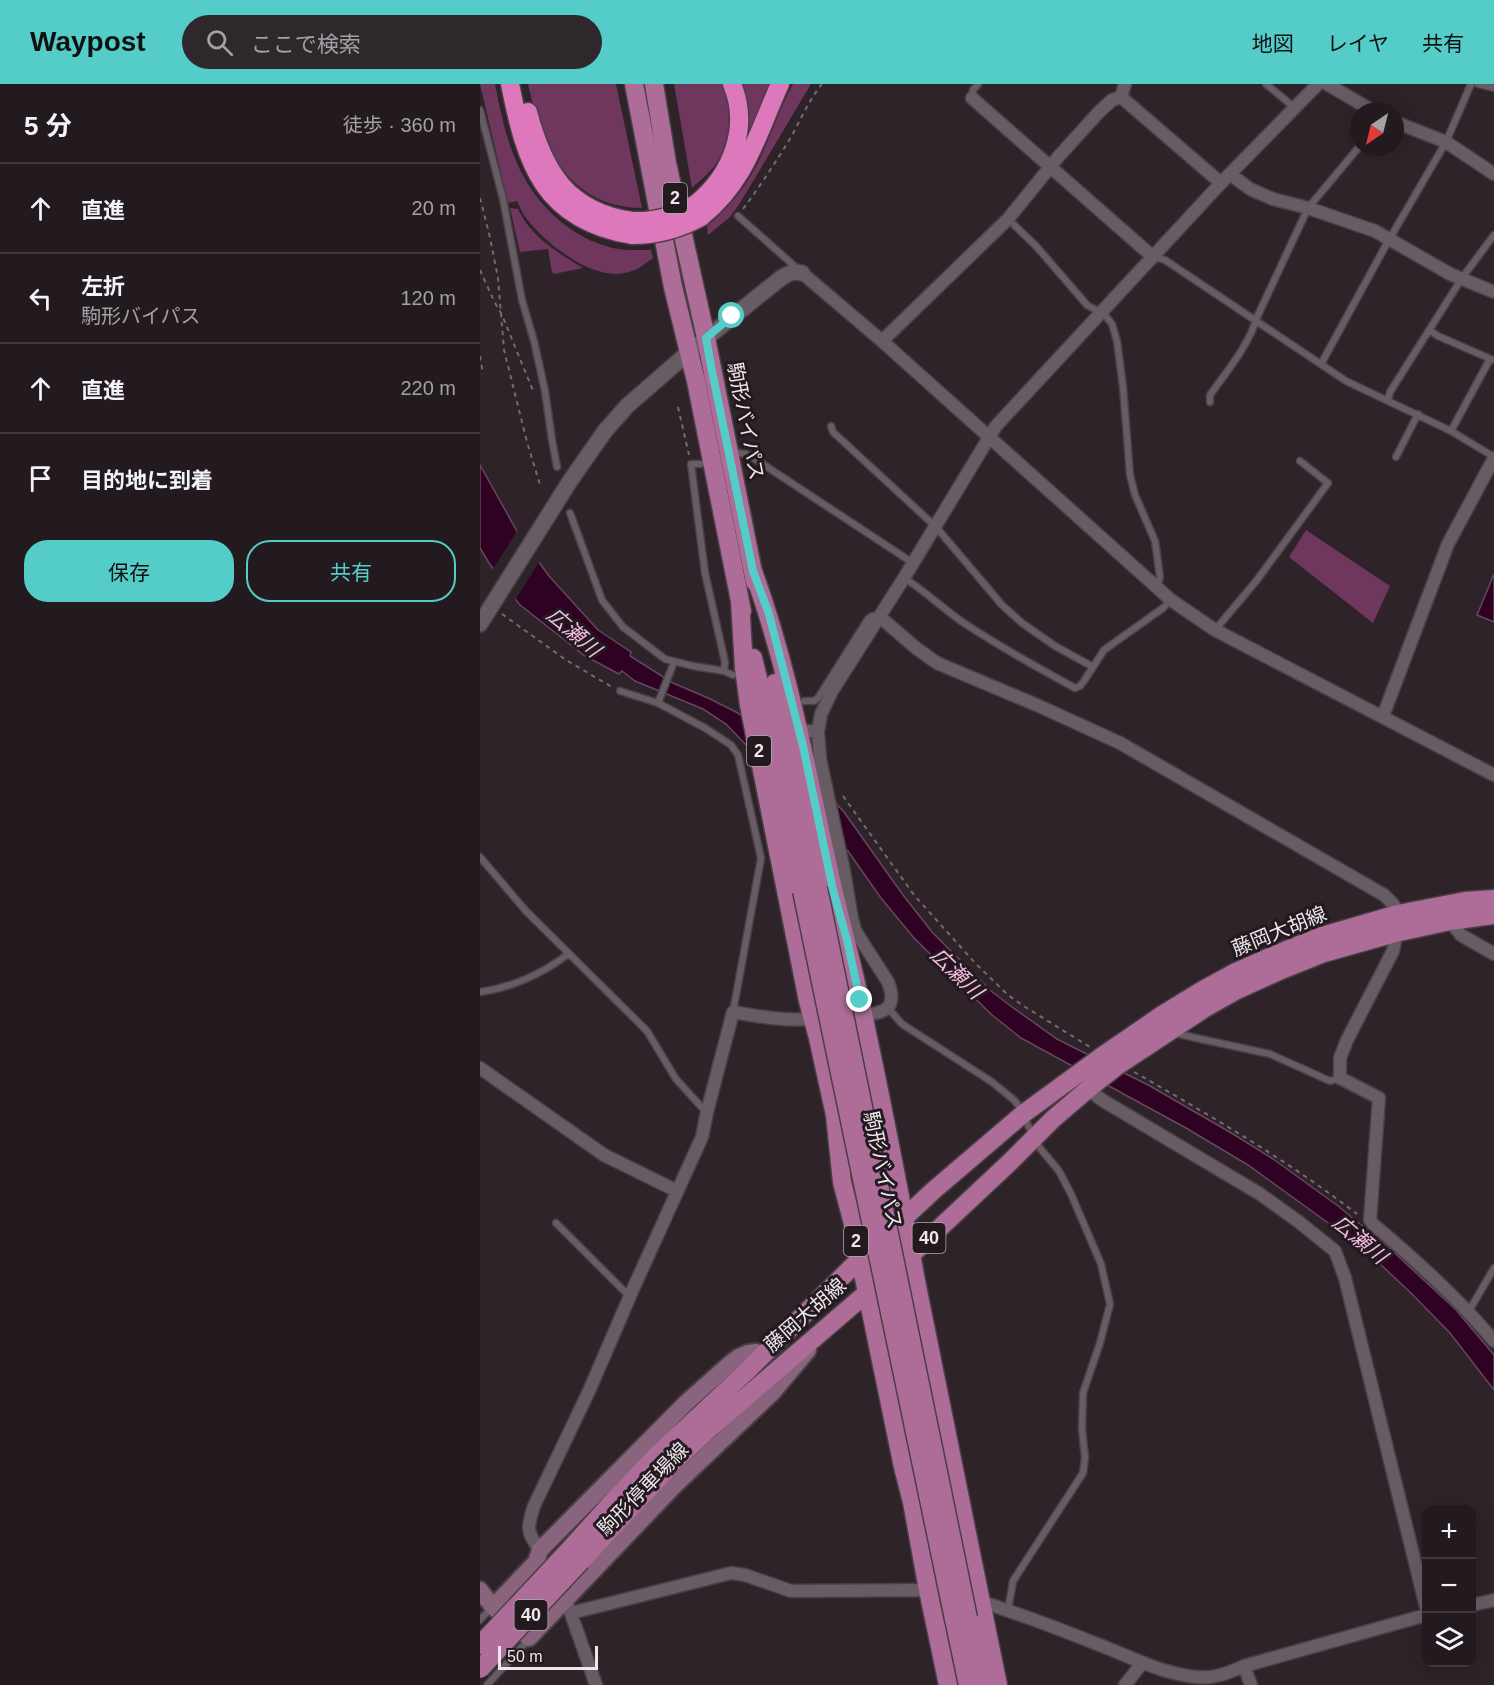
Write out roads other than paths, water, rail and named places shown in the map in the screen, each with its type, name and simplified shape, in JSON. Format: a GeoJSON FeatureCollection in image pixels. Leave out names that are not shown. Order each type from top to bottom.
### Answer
{"type":"FeatureCollection","features":[{"type":"Feature","properties":{"kind":"highway"},"geometry":{"type":"LineString","coordinates":[[510,84],[517,121],[525,146],[542,182],[553,197],[579,218],[613,232],[686,210],[699,210],[724,196],[752,152],[780,84]]}},
{"type":"Feature","properties":{"kind":"highway"},"geometry":{"type":"LineString","coordinates":[[522,84],[540,150],[560,184],[572,196],[597,213],[632,228]]}},
{"type":"Feature","properties":{"kind":"highway"},"geometry":{"type":"LineString","coordinates":[[699,210],[726,171],[733,156],[737,138],[738,106],[732,84]]}},
{"type":"Feature","properties":{"kind":"main road","name":"駒形バイパス"},"geometry":{"type":"LineString","coordinates":[[634,84],[673,287],[696,381],[740,602],[766,715],[777,801],[810,890]]}},
{"type":"Feature","properties":{"kind":"main road","name":"駒形バイパス"},"geometry":{"type":"LineString","coordinates":[[654,84],[667,163],[706,338],[753,571],[795,736],[810,890],[961,1618],[982,1685]]}},
{"type":"Feature","properties":{"kind":"main road","name":"2"},"geometry":{"type":"LineString","coordinates":[[740,602],[749,705],[777,801],[808,1001],[835,1115],[843,1182],[903,1467],[934,1591],[948,1685]]}},
{"type":"Feature","properties":{"kind":"main road","name":"2"},"geometry":{"type":"LineString","coordinates":[[795,736],[863,1014],[905,1218],[977,1600],[998,1685]]}},
{"type":"Feature","properties":{"kind":"main road","name":"藤岡大胡線"},"geometry":{"type":"LineString","coordinates":[[576,1555],[702,1435],[912,1254],[1035,1139],[1085,1084],[1097,1053],[1236,972],[1319,937],[1398,914],[1465,901],[1494,899]]}},
{"type":"Feature","properties":{"kind":"main road","name":"藤岡大胡線"},"geometry":{"type":"LineString","coordinates":[[576,1555],[613,1501],[658,1454],[934,1190],[1023,1114],[1085,1084],[1125,1068],[1173,1028],[1237,990],[1279,971],[1324,953],[1395,933],[1450,921],[1494,915]]}},
{"type":"Feature","properties":{"kind":"main road"},"geometry":{"type":"LineString","coordinates":[[895,1170],[906,1183],[915,1188],[934,1190]]}},
{"type":"Feature","properties":{"kind":"main road","name":"駒形停車場線"},"geometry":{"type":"LineString","coordinates":[[529,1638],[567,1608],[674,1485],[772,1393],[819,1335]]}},
{"type":"Feature","properties":{"kind":"main road","name":"駒形停車場線"},"geometry":{"type":"LineString","coordinates":[[493,1606],[536,1562],[540,1550],[694,1395],[739,1357],[753,1352],[764,1354]]}},
{"type":"Feature","properties":{"kind":"main road","name":"40"},"geometry":{"type":"LineString","coordinates":[[480,1645],[576,1555]]}},
{"type":"Feature","properties":{"kind":"main road","name":"40"},"geometry":{"type":"LineString","coordinates":[[480,1669],[576,1555]]}},
{"type":"Feature","properties":{"kind":"main road"},"geometry":{"type":"LineString","coordinates":[[480,1590],[493,1606],[529,1638]]}},
{"type":"Feature","properties":{"kind":"main road","name":"駒形バイパス"},"geometry":{"type":"LineString","coordinates":[[961,1618],[968,1685]]}},
{"type":"Feature","properties":{"kind":"street"},"geometry":{"type":"LineString","coordinates":[[1121,98],[1125,84]]}},
{"type":"Feature","properties":{"kind":"street"},"geometry":{"type":"LineString","coordinates":[[540,1550],[529,1534],[529,1522],[534,1506],[589,1391],[702,1137],[733,1012],[772,1019],[794,1020],[863,1014],[888,1008],[891,1004],[891,989],[888,982],[855,930],[820,759],[818,732],[821,714],[832,691],[936,527],[996,426],[1226,179],[1318,84]]}},
{"type":"Feature","properties":{"kind":"street"},"geometry":{"type":"LineString","coordinates":[[1327,84],[1358,102]]}},
{"type":"Feature","properties":{"kind":"street"},"geometry":{"type":"LineString","coordinates":[[972,98],[1153,257]]}},
{"type":"Feature","properties":{"kind":"street"},"geometry":{"type":"LineString","coordinates":[[882,340],[1008,219],[1099,111],[1112,100],[1121,98]]}},
{"type":"Feature","properties":{"kind":"street"},"geometry":{"type":"LineString","coordinates":[[1121,98],[1226,179],[1273,199],[1308,208],[1375,231],[1450,274],[1494,292]]}},
{"type":"Feature","properties":{"kind":"street"},"geometry":{"type":"LineString","coordinates":[[1404,126],[1446,142],[1494,174]]}},
{"type":"Feature","properties":{"kind":"street"},"geometry":{"type":"LineString","coordinates":[[480,624],[496,609],[548,516],[588,454],[627,406],[706,338],[789,273],[796,272],[802,273],[882,340],[1171,600],[1215,630],[1494,775]]}},
{"type":"Feature","properties":{"kind":"street"},"geometry":{"type":"LineString","coordinates":[[1383,716],[1448,544],[1494,457]]}},
{"type":"Feature","properties":{"kind":"street"},"geometry":{"type":"LineString","coordinates":[[880,617],[937,663],[1039,706],[1129,748],[1384,895],[1393,904],[1398,914]]}},
{"type":"Feature","properties":{"kind":"street"},"geometry":{"type":"LineString","coordinates":[[795,736],[818,732]]}},
{"type":"Feature","properties":{"kind":"street"},"geometry":{"type":"LineString","coordinates":[[1450,921],[1461,935],[1494,954]]}},
{"type":"Feature","properties":{"kind":"street"},"geometry":{"type":"LineString","coordinates":[[1395,933],[1393,951],[1347,1040],[1340,1059],[1340,1078],[1379,1098],[1370,1220],[1469,1311],[1494,1341]]}},
{"type":"Feature","properties":{"kind":"street"},"geometry":{"type":"LineString","coordinates":[[480,1068],[604,1155],[677,1191]]}},
{"type":"Feature","properties":{"kind":"street"},"geometry":{"type":"LineString","coordinates":[[1085,1084],[1102,1100],[1260,1194],[1335,1251],[1345,1278],[1422,1591]]}},
{"type":"Feature","properties":{"kind":"street"},"geometry":{"type":"LineString","coordinates":[[596,1685],[567,1608],[731,1573],[745,1575],[791,1591],[934,1591]]}},
{"type":"Feature","properties":{"kind":"street"},"geometry":{"type":"LineString","coordinates":[[977,1600],[1049,1625],[1140,1662],[1183,1675],[1209,1678],[1222,1676],[1244,1666],[1422,1617]]}},
{"type":"Feature","properties":{"kind":"street"},"geometry":{"type":"LineString","coordinates":[[1476,1604],[1494,1600]]}},
{"type":"Feature","properties":{"kind":"street"},"geometry":{"type":"LineString","coordinates":[[1125,1685],[1140,1662]]}},
{"type":"Feature","properties":{"kind":"street"},"geometry":{"type":"LineString","coordinates":[[1244,1666],[1251,1685]]}},
{"type":"Feature","properties":{"kind":"lane"},"geometry":{"type":"LineString","coordinates":[[972,98],[973,90],[978,84]]}},
{"type":"Feature","properties":{"kind":"lane"},"geometry":{"type":"LineString","coordinates":[[1266,84],[1294,108]]}},
{"type":"Feature","properties":{"kind":"lane"},"geometry":{"type":"LineString","coordinates":[[1321,364],[1446,142],[1471,84]]}},
{"type":"Feature","properties":{"kind":"lane"},"geometry":{"type":"LineString","coordinates":[[1478,84],[1494,88]]}},
{"type":"Feature","properties":{"kind":"lane"},"geometry":{"type":"LineString","coordinates":[[480,110],[501,188],[522,300],[545,391],[557,467]]}},
{"type":"Feature","properties":{"kind":"lane"},"geometry":{"type":"LineString","coordinates":[[1210,402],[1210,396],[1244,345],[1308,208],[1351,156]]}},
{"type":"Feature","properties":{"kind":"lane"},"geometry":{"type":"LineString","coordinates":[[738,216],[802,273]]}},
{"type":"Feature","properties":{"kind":"lane"},"geometry":{"type":"LineString","coordinates":[[1008,219],[1036,246],[1087,305],[1108,317],[1117,341],[1130,475],[1135,495],[1155,541],[1160,577],[1157,587]]}},
{"type":"Feature","properties":{"kind":"lane"},"geometry":{"type":"LineString","coordinates":[[1388,400],[1390,392],[1462,278],[1494,236]]}},
{"type":"Feature","properties":{"kind":"lane"},"geometry":{"type":"LineString","coordinates":[[1153,257],[1165,260],[1346,381],[1418,414],[1494,457]]}},
{"type":"Feature","properties":{"kind":"lane"},"geometry":{"type":"LineString","coordinates":[[1429,330],[1492,359],[1451,431]]}},
{"type":"Feature","properties":{"kind":"lane"},"geometry":{"type":"LineString","coordinates":[[1396,457],[1418,414]]}},
{"type":"Feature","properties":{"kind":"lane"},"geometry":{"type":"LineString","coordinates":[[831,426],[833,432],[936,527],[1002,605],[1055,646],[1093,667]]}},
{"type":"Feature","properties":{"kind":"lane"},"geometry":{"type":"LineString","coordinates":[[738,453],[755,459],[913,563]]}},
{"type":"Feature","properties":{"kind":"lane"},"geometry":{"type":"LineString","coordinates":[[1215,630],[1257,580],[1328,483],[1300,462]]}},
{"type":"Feature","properties":{"kind":"lane"},"geometry":{"type":"LineString","coordinates":[[701,464],[691,464],[705,573],[725,662],[724,671]]}},
{"type":"Feature","properties":{"kind":"lane"},"geometry":{"type":"LineString","coordinates":[[570,513],[602,600],[623,627],[672,665],[724,671],[733,675]]}},
{"type":"Feature","properties":{"kind":"lane"},"geometry":{"type":"LineString","coordinates":[[904,578],[966,625],[1075,688],[1080,686],[1104,650],[1171,600]]}},
{"type":"Feature","properties":{"kind":"lane"},"geometry":{"type":"LineString","coordinates":[[804,701],[814,701],[818,698],[867,619],[872,615],[880,617]]}},
{"type":"Feature","properties":{"kind":"lane"},"geometry":{"type":"LineString","coordinates":[[659,701],[672,665]]}},
{"type":"Feature","properties":{"kind":"lane"},"geometry":{"type":"LineString","coordinates":[[620,691],[659,701],[718,736],[731,745],[738,755],[761,858],[733,1012]]}},
{"type":"Feature","properties":{"kind":"lane"},"geometry":{"type":"LineString","coordinates":[[480,857],[526,911],[647,1031],[675,1079],[707,1112]]}},
{"type":"Feature","properties":{"kind":"lane"},"geometry":{"type":"LineString","coordinates":[[480,992],[494,990],[528,977],[552,966],[568,954]]}},
{"type":"Feature","properties":{"kind":"lane"},"geometry":{"type":"LineString","coordinates":[[888,1008],[902,1024],[978,1072],[1008,1094],[1018,1105],[1039,1147],[1059,1171],[1071,1194],[1101,1264],[1110,1304],[1083,1394],[1082,1429],[1085,1458],[1083,1473],[1013,1581],[1008,1611]]}},
{"type":"Feature","properties":{"kind":"lane"},"geometry":{"type":"LineString","coordinates":[[1173,1028],[1179,1034],[1270,1054],[1330,1081],[1340,1078]]}},
{"type":"Feature","properties":{"kind":"lane"},"geometry":{"type":"LineString","coordinates":[[556,1223],[630,1296]]}},
{"type":"Feature","properties":{"kind":"lane"},"geometry":{"type":"LineString","coordinates":[[1469,1311],[1494,1268]]}},
{"type":"Feature","properties":{"kind":"lane"},"geometry":{"type":"LineString","coordinates":[[480,1620],[493,1606]]}},
{"type":"Feature","properties":{"kind":"lane"},"geometry":{"type":"LineString","coordinates":[[487,1685],[529,1638]]}},
{"type":"Feature","properties":{"kind":"water","name":"広瀬川"},"geometry":{"type":"Polygon","coordinates":[[[480,465],[518,533],[549,576],[598,630],[631,652],[630,656],[673,683],[736,712],[796,760],[844,812],[932,932],[991,991],[1057,1039],[1150,1086],[1233,1134],[1273,1159],[1338,1206],[1386,1245],[1456,1310],[1494,1355],[1494,1390],[1450,1333],[1378,1262],[1345,1235],[1248,1165],[1186,1128],[1021,1038],[992,1015],[914,938],[881,898],[848,851],[726,724],[703,709],[635,681],[622,671],[619,674],[585,656],[519,604],[480,548],[480,465]]]}},
{"type":"Feature","properties":{"kind":"water"},"geometry":{"type":"Polygon","coordinates":[[[1494,574],[1494,622],[1477,615],[1494,574]]]}}]}
